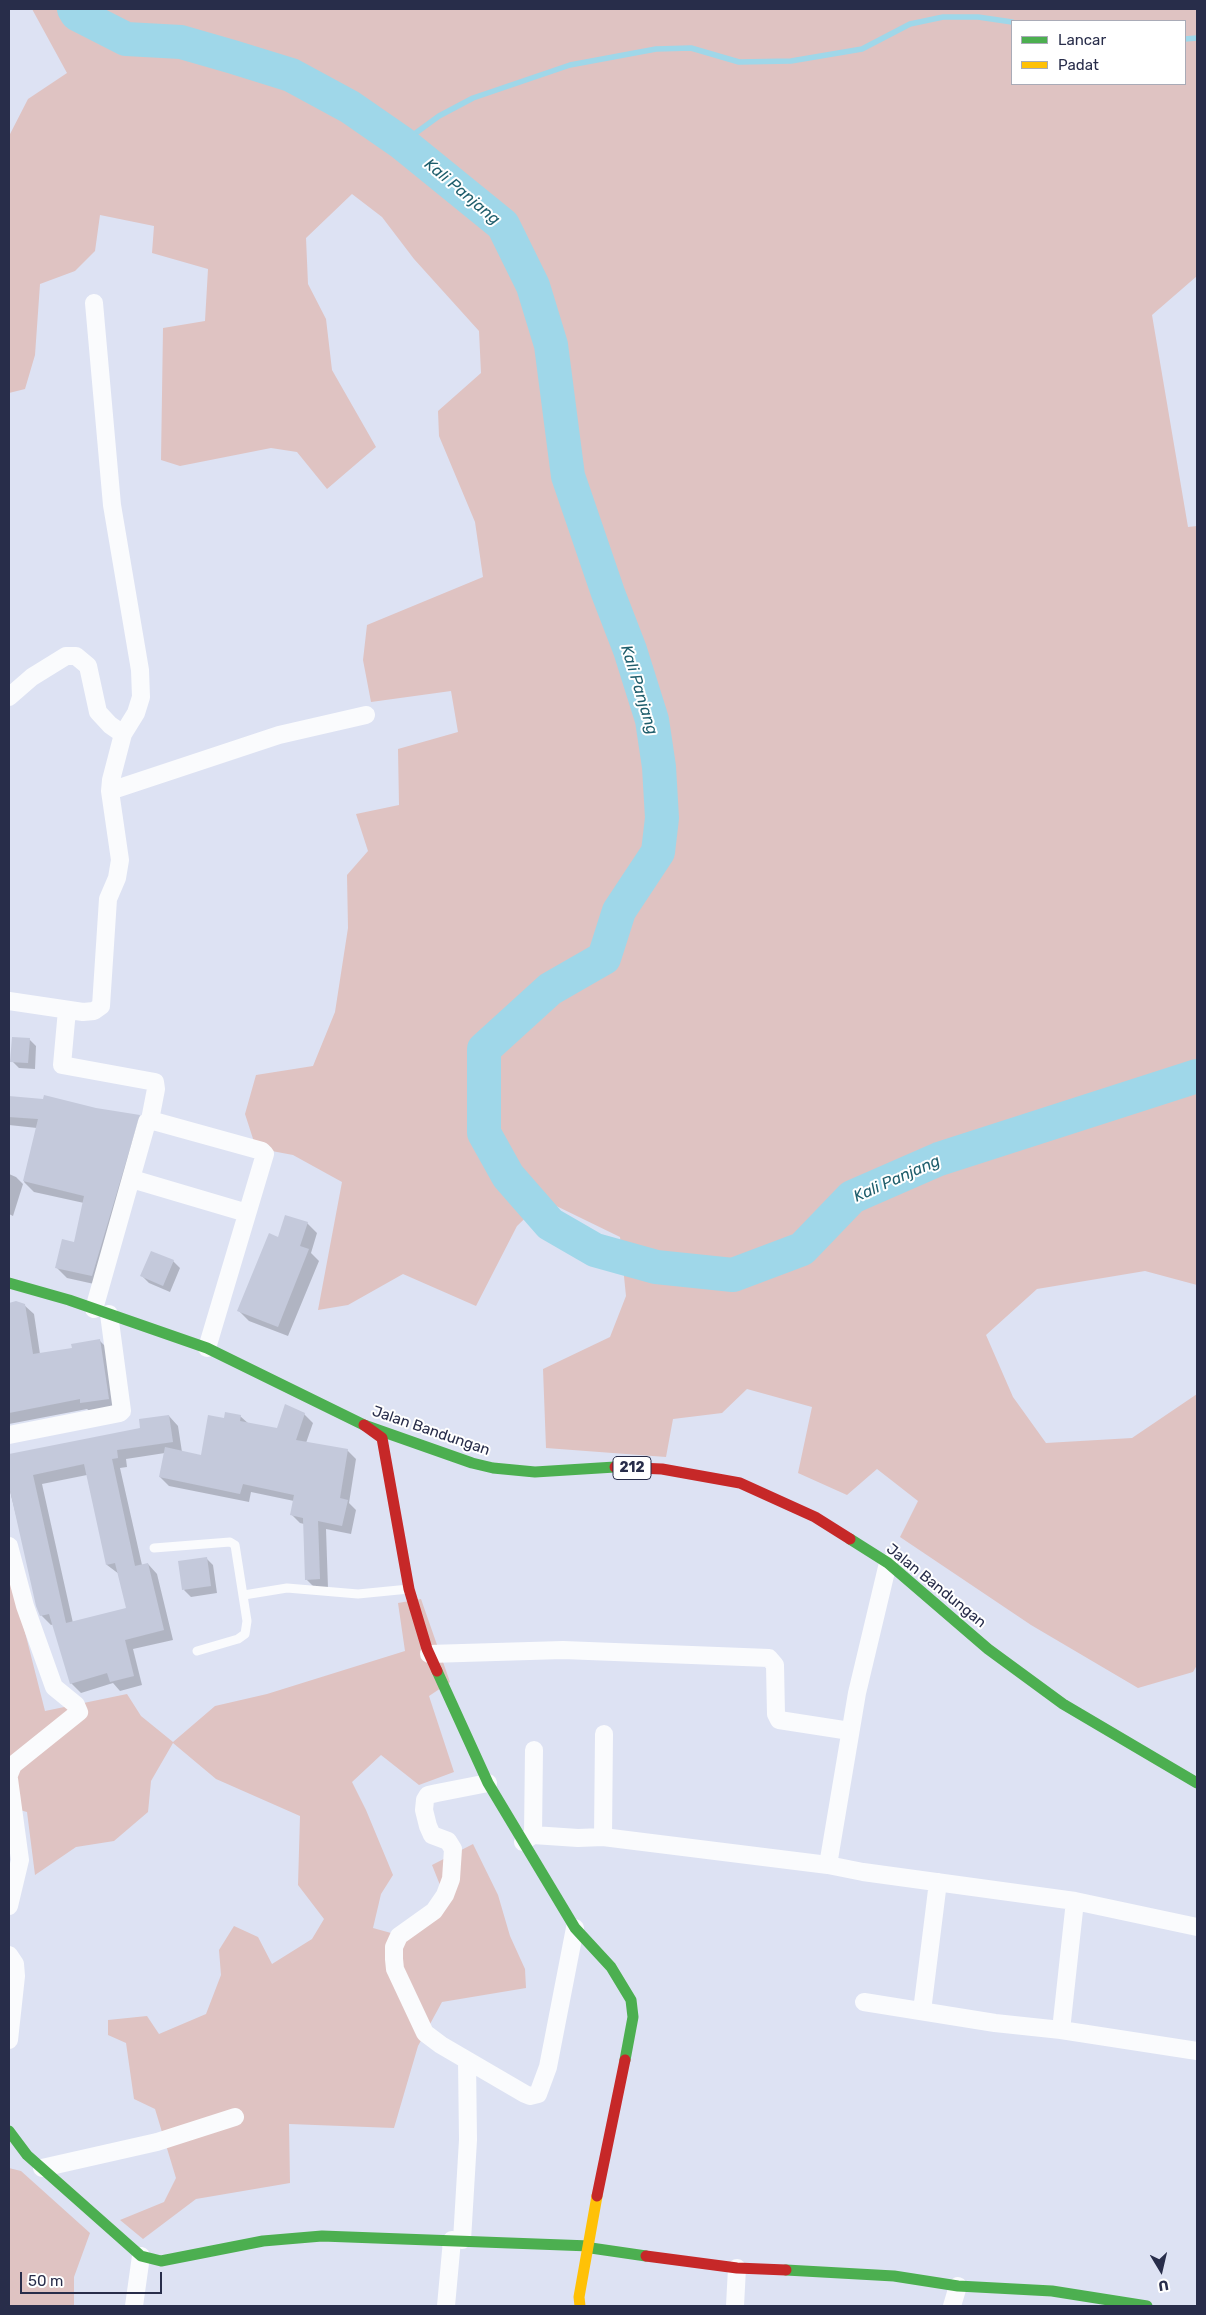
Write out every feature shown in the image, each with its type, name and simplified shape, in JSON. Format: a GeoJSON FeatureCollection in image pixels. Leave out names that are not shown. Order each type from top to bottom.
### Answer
{"type":"FeatureCollection","features":[{"type":"Feature","properties":{"kind":"street"},"geometry":{"type":"LineString","coordinates":[[9,1001],[89,1012],[101,1006],[103,999],[108,899],[117,878],[120,860],[110,791],[112,773],[123,734],[139,707],[140,676],[112,505],[94,303]]}},
{"type":"Feature","properties":{"kind":"street"},"geometry":{"type":"LineString","coordinates":[[9,697],[32,677],[66,656],[76,656],[88,666],[98,712],[110,725],[123,734]]}},
{"type":"Feature","properties":{"kind":"street"},"geometry":{"type":"LineString","coordinates":[[110,791],[288,733],[366,714]]}},
{"type":"Feature","properties":{"kind":"street"},"geometry":{"type":"LineString","coordinates":[[9,1435],[120,1413],[122,1411],[102,1311],[132,1179],[147,1122],[150,1120],[156,1089],[155,1082],[62,1065],[67,1010]]}},
{"type":"Feature","properties":{"kind":"street"},"geometry":{"type":"LineString","coordinates":[[150,1120],[264,1152],[207,1348]]}},
{"type":"Feature","properties":{"kind":"street"},"geometry":{"type":"LineString","coordinates":[[132,1179],[247,1213]]}},
{"type":"Feature","properties":{"kind":"street","name":"Jalan Bandungan"},"geometry":{"type":"LineString","coordinates":[[9,1283],[102,1311],[207,1348],[364,1425],[472,1463],[493,1468],[535,1472],[608,1467],[662,1469],[740,1483],[815,1517],[888,1563],[988,1649],[1063,1704],[1197,1783]]}},
{"type":"Feature","properties":{"kind":"street"},"geometry":{"type":"LineString","coordinates":[[364,1425],[382,1438],[409,1589],[429,1654],[488,1783],[528,1839],[575,1928],[611,1967],[631,2000],[633,2009],[627,2049],[607,2143],[580,2306]]}},
{"type":"Feature","properties":{"kind":"street"},"geometry":{"type":"LineString","coordinates":[[9,1546],[25,1606],[54,1687],[76,1705],[79,1712],[13,1766],[9,1777],[20,1860],[9,1906]]}},
{"type":"Feature","properties":{"kind":"street"},"geometry":{"type":"LineString","coordinates":[[828,1865],[857,1693],[888,1563]]}},
{"type":"Feature","properties":{"kind":"street"},"geometry":{"type":"LineString","coordinates":[[429,1654],[563,1650],[768,1658],[775,1665],[776,1714],[779,1720],[850,1731]]}},
{"type":"Feature","properties":{"kind":"street"},"geometry":{"type":"LineString","coordinates":[[603,1836],[604,1734]]}},
{"type":"Feature","properties":{"kind":"street"},"geometry":{"type":"LineString","coordinates":[[528,1839],[534,1750]]}},
{"type":"Feature","properties":{"kind":"street"},"geometry":{"type":"LineString","coordinates":[[488,1783],[428,1795],[425,1800],[424,1810],[432,1835],[448,1841],[452,1849],[452,1879],[440,1904],[399,1936],[394,1947],[395,1970],[425,2033],[525,2094],[530,2096],[538,2094],[548,2067],[575,1928]]}},
{"type":"Feature","properties":{"kind":"street"},"geometry":{"type":"LineString","coordinates":[[528,1839],[603,1836],[828,1865],[1075,1901],[1197,1928]]}},
{"type":"Feature","properties":{"kind":"street"},"geometry":{"type":"LineString","coordinates":[[922,2011],[938,1882]]}},
{"type":"Feature","properties":{"kind":"street"},"geometry":{"type":"LineString","coordinates":[[1061,2030],[1075,1901]]}},
{"type":"Feature","properties":{"kind":"street"},"geometry":{"type":"LineString","coordinates":[[9,1955],[15,1964],[16,1976],[9,2040]]}},
{"type":"Feature","properties":{"kind":"street"},"geometry":{"type":"LineString","coordinates":[[864,2002],[995,2023],[1061,2030],[1197,2051]]}},
{"type":"Feature","properties":{"kind":"street"},"geometry":{"type":"LineString","coordinates":[[446,2306],[457,2240],[468,2140],[467,2060]]}},
{"type":"Feature","properties":{"kind":"street"},"geometry":{"type":"LineString","coordinates":[[42,2168],[157,2142],[235,2117]]}},
{"type":"Feature","properties":{"kind":"street"},"geometry":{"type":"LineString","coordinates":[[9,2131],[26,2155],[141,2256],[161,2261],[262,2241],[322,2236],[590,2246],[591,2248],[737,2268],[894,2276],[958,2286],[1052,2291],[1147,2306]]}},
{"type":"Feature","properties":{"kind":"street"},"geometry":{"type":"LineString","coordinates":[[134,2306],[141,2256]]}},
{"type":"Feature","properties":{"kind":"street"},"geometry":{"type":"LineString","coordinates":[[735,2306],[737,2268]]}},
{"type":"Feature","properties":{"kind":"street"},"geometry":{"type":"LineString","coordinates":[[952,2306],[958,2286]]}},
{"type":"Feature","properties":{"kind":"lane"},"geometry":{"type":"LineString","coordinates":[[154,1548],[233,1542],[244,1596],[247,1621],[245,1634],[238,1639],[196,1651]]}},
{"type":"Feature","properties":{"kind":"lane"},"geometry":{"type":"LineString","coordinates":[[244,1596],[287,1588],[358,1594],[409,1589]]}},
{"type":"Feature","properties":{"kind":"shaded area"},"geometry":{"type":"Polygon","coordinates":[[[32,9],[1197,9],[1197,276],[1152,315],[1188,527],[1197,526],[1197,1285],[1145,1271],[1037,1289],[986,1335],[1013,1397],[1046,1443],[1132,1438],[1197,1394],[1197,1665],[1193,1672],[1138,1688],[1031,1625],[900,1537],[918,1501],[877,1469],[847,1495],[798,1473],[812,1407],[747,1389],[722,1413],[673,1419],[666,1457],[546,1448],[543,1369],[610,1337],[626,1296],[620,1237],[544,1200],[517,1226],[476,1306],[403,1274],[348,1305],[318,1310],[342,1182],[293,1155],[256,1148],[245,1114],[256,1075],[313,1066],[335,1012],[348,928],[347,875],[368,851],[356,814],[399,805],[398,749],[458,732],[451,691],[371,702],[363,660],[367,625],[483,577],[475,522],[439,436],[438,411],[481,373],[479,331],[414,259],[382,217],[352,194],[306,238],[308,284],[326,319],[332,370],[376,447],[327,489],[297,452],[271,448],[180,466],[161,460],[163,328],[205,321],[208,269],[152,253],[154,226],[100,215],[95,251],[75,271],[40,284],[35,355],[25,389],[9,393],[9,136],[28,99],[67,73],[32,9]]]}},
{"type":"Feature","properties":{"kind":"shaded area"},"geometry":{"type":"Polygon","coordinates":[[[9,1569],[45,1711],[127,1694],[141,1716],[173,1742],[215,1706],[267,1694],[405,1651],[398,1603],[421,1599],[450,1682],[429,1696],[454,1772],[419,1785],[381,1755],[352,1782],[366,1810],[393,1875],[381,1894],[373,1928],[409,1938],[448,1905],[432,1865],[473,1844],[498,1895],[510,1936],[525,1969],[526,1988],[442,2002],[418,2046],[394,2128],[289,2124],[290,2183],[196,2199],[143,2239],[120,2220],[164,2202],[176,2178],[155,2109],[134,2099],[126,2043],[108,2035],[108,2020],[147,2016],[159,2034],[206,2014],[221,1975],[219,1950],[234,1926],[258,1937],[272,1964],[312,1939],[324,1919],[298,1885],[300,1816],[216,1779],[173,1743],[151,1781],[148,1812],[114,1841],[76,1847],[35,1875],[27,1812],[9,1807],[9,1569]]]}},
{"type":"Feature","properties":{"kind":"shaded area"},"geometry":{"type":"Polygon","coordinates":[[[9,2168],[21,2171],[90,2233],[74,2277],[74,2306],[9,2306],[9,2168]]]}},
{"type":"Feature","properties":{"kind":"building"},"geometry":{"type":"Polygon","coordinates":[[[12,1037],[30,1038],[28,1063],[10,1062],[12,1037]]]}},
{"type":"Feature","properties":{"kind":"building"},"geometry":{"type":"Polygon","coordinates":[[[44,1095],[96,1108],[140,1115],[92,1276],[55,1268],[62,1239],[74,1242],[84,1196],[23,1181],[38,1119],[9,1117],[9,1096],[43,1099],[44,1095]]]}},
{"type":"Feature","properties":{"kind":"building"},"geometry":{"type":"Polygon","coordinates":[[[285,1215],[308,1222],[300,1246],[309,1249],[278,1327],[237,1311],[269,1233],[278,1237],[285,1215]]]}},
{"type":"Feature","properties":{"kind":"building"},"geometry":{"type":"Polygon","coordinates":[[[151,1251],[174,1260],[163,1286],[140,1276],[151,1251]]]}},
{"type":"Feature","properties":{"kind":"building"},"geometry":{"type":"Polygon","coordinates":[[[16,1301],[25,1304],[33,1354],[72,1348],[71,1344],[100,1339],[109,1399],[80,1403],[80,1399],[9,1413],[9,1303],[16,1301]]]}},
{"type":"Feature","properties":{"kind":"building"},"geometry":{"type":"Polygon","coordinates":[[[285,1404],[305,1413],[296,1440],[348,1449],[340,1498],[348,1500],[342,1526],[318,1521],[320,1579],[305,1580],[303,1518],[290,1515],[294,1495],[243,1484],[240,1494],[159,1477],[165,1447],[201,1455],[208,1415],[224,1418],[225,1412],[241,1415],[240,1421],[277,1428],[285,1404]]]}},
{"type":"Feature","properties":{"kind":"building"},"geometry":{"type":"Polygon","coordinates":[[[169,1415],[173,1442],[117,1450],[118,1458],[112,1459],[135,1566],[148,1563],[164,1630],[125,1640],[134,1676],[110,1682],[107,1673],[70,1684],[49,1614],[40,1616],[36,1606],[9,1486],[9,1454],[140,1428],[139,1419],[169,1415]],[[84,1464],[33,1475],[66,1623],[126,1608],[115,1563],[106,1565],[84,1464]]]}},
{"type":"Feature","properties":{"kind":"building"},"geometry":{"type":"Polygon","coordinates":[[[207,1557],[211,1586],[182,1590],[178,1561],[207,1557]]]}},
{"type":"Feature","properties":{"kind":"waterway","name":"Kali Panjang"},"geometry":{"type":"LineString","coordinates":[[74,9],[77,14],[126,39],[181,42],[233,57],[291,75],[350,107],[402,143],[503,225],[533,286],[551,345],[568,476],[608,593],[630,650],[652,720],[659,767],[662,818],[658,852],[619,911],[604,958],[550,989],[484,1049],[484,1133],[508,1176],[550,1224],[595,1250],[656,1267],[733,1275],[802,1249],[852,1197],[939,1159],[1197,1076]]}},
{"type":"Feature","properties":{"kind":"waterway"},"geometry":{"type":"LineString","coordinates":[[402,143],[439,116],[473,98],[570,65],[656,49],[691,48],[739,62],[791,61],[862,49],[910,24],[943,17],[978,17],[1011,22]]}},
{"type":"Feature","properties":{"kind":"waterway"},"geometry":{"type":"LineString","coordinates":[[1186,39],[1197,38]]}},
{"type":"Feature","properties":{"kind":"traffic: fast"},"geometry":{"type":"LineString","coordinates":[[9,1283],[69,1300],[207,1348],[364,1425],[472,1463],[493,1468],[535,1472],[615,1467]]}},
{"type":"Feature","properties":{"kind":"traffic: fast"},"geometry":{"type":"LineString","coordinates":[[850,1539],[888,1563],[988,1649],[1063,1704],[1197,1783]]}},
{"type":"Feature","properties":{"kind":"traffic: fast"},"geometry":{"type":"LineString","coordinates":[[437,1671],[488,1783],[575,1928],[611,1967],[631,2000],[633,2017],[625,2060]]}},
{"type":"Feature","properties":{"kind":"traffic: fast"},"geometry":{"type":"LineString","coordinates":[[9,2131],[27,2155],[141,2256],[161,2261],[263,2241],[322,2236],[590,2246],[591,2248],[646,2256]]}},
{"type":"Feature","properties":{"kind":"traffic: fast"},"geometry":{"type":"LineString","coordinates":[[786,2270],[894,2276],[958,2286],[1052,2291],[1147,2306]]}},
{"type":"Feature","properties":{"kind":"traffic: slow"},"geometry":{"type":"LineString","coordinates":[[580,2306],[579,2297],[597,2196]]}},
{"type":"Feature","properties":{"kind":"traffic: jam"},"geometry":{"type":"LineString","coordinates":[[364,1425],[382,1438],[409,1589],[427,1649],[437,1671]]}},
{"type":"Feature","properties":{"kind":"traffic: jam"},"geometry":{"type":"LineString","coordinates":[[615,1467],[662,1469],[740,1483],[815,1517],[850,1539]]}},
{"type":"Feature","properties":{"kind":"traffic: jam"},"geometry":{"type":"LineString","coordinates":[[597,2196],[625,2060]]}},
{"type":"Feature","properties":{"kind":"traffic: jam"},"geometry":{"type":"LineString","coordinates":[[646,2256],[737,2268],[786,2270]]}}]}
